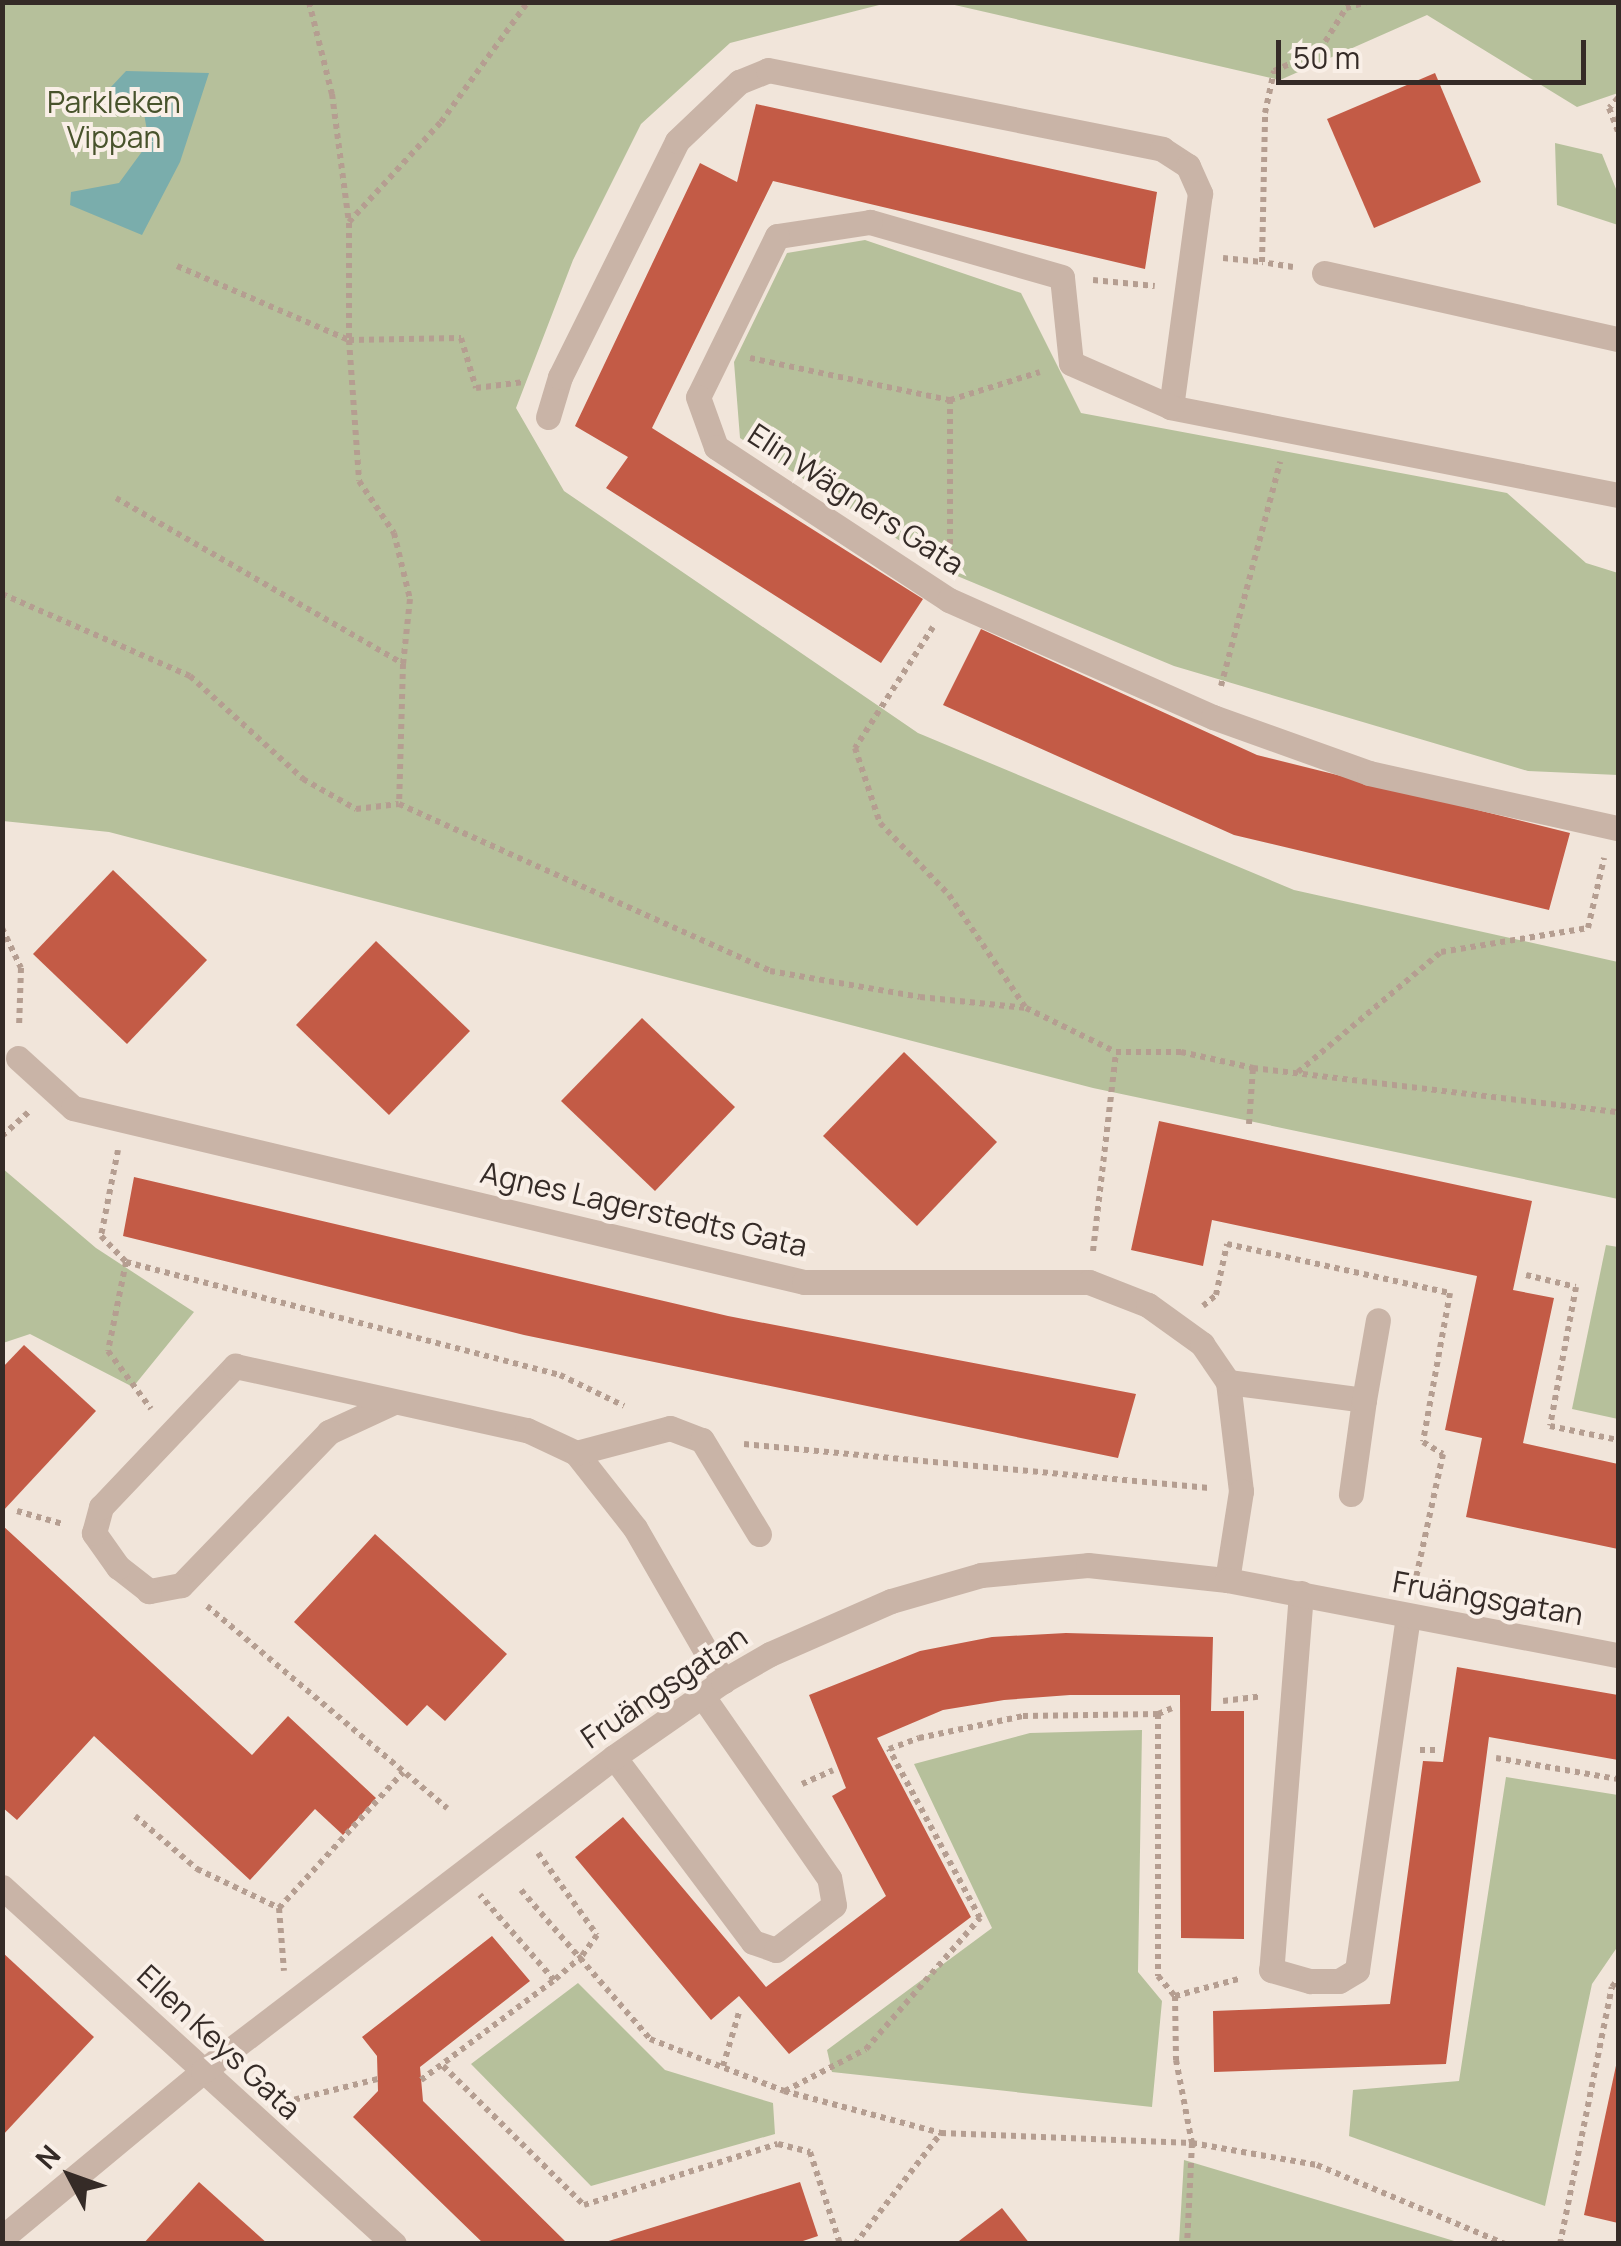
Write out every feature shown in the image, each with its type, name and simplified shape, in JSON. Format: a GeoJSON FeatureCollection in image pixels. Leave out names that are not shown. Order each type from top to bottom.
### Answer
{"type":"FeatureCollection","features":[{"type":"Feature","properties":{"kind":"street"},"geometry":{"type":"LineString","coordinates":[[548,416],[560,377],[677,140],[739,82],[768,70],[1162,149],[1188,166],[1200,193],[1171,407]]}},
{"type":"Feature","properties":{"kind":"street","name":"Elin Wägners Gata"},"geometry":{"type":"LineString","coordinates":[[1062,277],[870,222],[776,236],[698,398],[716,447],[949,600],[1213,716],[1368,772],[1615,827]]}},
{"type":"Feature","properties":{"kind":"street"},"geometry":{"type":"LineString","coordinates":[[1324,272],[1618,339]]}},
{"type":"Feature","properties":{"kind":"street"},"geometry":{"type":"LineString","coordinates":[[1062,277],[1071,363],[1171,407],[1618,495]]}},
{"type":"Feature","properties":{"kind":"street","name":"Agnes Lagerstedts Gata"},"geometry":{"type":"LineString","coordinates":[[18,1058],[72,1108],[804,1282],[1089,1282],[1148,1305],[1202,1344],[1228,1382],[1241,1491],[1227,1580]]}},
{"type":"Feature","properties":{"kind":"street"},"geometry":{"type":"LineString","coordinates":[[1351,1494],[1378,1320]]}},
{"type":"Feature","properties":{"kind":"street"},"geometry":{"type":"LineString","coordinates":[[394,1402],[330,1432],[181,1585],[149,1591],[118,1566],[94,1533],[101,1506],[236,1366],[527,1430],[576,1453],[636,1528],[713,1688],[829,1878],[834,1905],[776,1950],[754,1942],[614,1757]]}},
{"type":"Feature","properties":{"kind":"street"},"geometry":{"type":"LineString","coordinates":[[1228,1382],[1364,1400]]}},
{"type":"Feature","properties":{"kind":"street"},"geometry":{"type":"LineString","coordinates":[[576,1453],[670,1428],[702,1440],[759,1534]]}},
{"type":"Feature","properties":{"kind":"street","name":"Fruängsgatan"},"geometry":{"type":"LineString","coordinates":[[2,2238],[203,2072],[614,1757],[713,1688],[770,1654],[891,1602],[981,1575],[1088,1565],[1227,1580],[1408,1618],[1618,1655]]}},
{"type":"Feature","properties":{"kind":"street"},"geometry":{"type":"LineString","coordinates":[[1301,1593],[1271,1970],[1310,1981],[1339,1981],[1358,1970],[1408,1618]]}},
{"type":"Feature","properties":{"kind":"street","name":"Ellen Keys Gata"},"geometry":{"type":"LineString","coordinates":[[2,1887],[394,2244]]}},
{"type":"Feature","properties":{"kind":"path"},"geometry":{"type":"LineString","coordinates":[[309,2],[332,94],[349,223],[350,340],[359,481],[394,533],[410,600],[403,664],[399,804]]}},
{"type":"Feature","properties":{"kind":"path"},"geometry":{"type":"LineString","coordinates":[[349,223],[441,122],[528,2]]}},
{"type":"Feature","properties":{"kind":"path"},"geometry":{"type":"LineString","coordinates":[[1324,272],[1262,262],[1265,113],[1274,71],[1320,50],[1345,5],[1367,2]]}},
{"type":"Feature","properties":{"kind":"path"},"geometry":{"type":"LineString","coordinates":[[1618,98],[1609,108],[1618,131]]}},
{"type":"Feature","properties":{"kind":"path"},"geometry":{"type":"LineString","coordinates":[[178,266],[350,340],[461,338],[476,388],[560,377]]}},
{"type":"Feature","properties":{"kind":"path"},"geometry":{"type":"LineString","coordinates":[[1062,277],[1187,289]]}},
{"type":"Feature","properties":{"kind":"path"},"geometry":{"type":"LineString","coordinates":[[720,352],[950,400],[1071,363]]}},
{"type":"Feature","properties":{"kind":"path"},"geometry":{"type":"LineString","coordinates":[[950,400],[949,600],[856,748],[880,824],[949,895],[1026,1008]]}},
{"type":"Feature","properties":{"kind":"path"},"geometry":{"type":"LineString","coordinates":[[1213,716],[1279,474]]}},
{"type":"Feature","properties":{"kind":"path"},"geometry":{"type":"LineString","coordinates":[[116,498],[403,664]]}},
{"type":"Feature","properties":{"kind":"path"},"geometry":{"type":"LineString","coordinates":[[2,594],[190,676],[303,778],[356,809],[399,804],[770,972],[920,997],[1026,1008],[1116,1052],[1181,1052],[1254,1068],[1618,1112]]}},
{"type":"Feature","properties":{"kind":"path"},"geometry":{"type":"LineString","coordinates":[[1297,1073],[1441,952],[1588,928],[1615,827]]}},
{"type":"Feature","properties":{"kind":"path"},"geometry":{"type":"LineString","coordinates":[[2,928],[21,968],[18,1058]]}},
{"type":"Feature","properties":{"kind":"path"},"geometry":{"type":"LineString","coordinates":[[1089,1282],[1116,1052]]}},
{"type":"Feature","properties":{"kind":"path"},"geometry":{"type":"LineString","coordinates":[[1248,1124],[1254,1068]]}},
{"type":"Feature","properties":{"kind":"path"},"geometry":{"type":"LineString","coordinates":[[123,1119],[101,1236],[126,1262],[560,1375],[670,1428]]}},
{"type":"Feature","properties":{"kind":"path"},"geometry":{"type":"LineString","coordinates":[[126,1262],[108,1351],[168,1434]]}},
{"type":"Feature","properties":{"kind":"path"},"geometry":{"type":"LineString","coordinates":[[1526,1275],[1576,1287],[1550,1426],[1618,1440]]}},
{"type":"Feature","properties":{"kind":"path"},"geometry":{"type":"LineString","coordinates":[[702,1440],[1241,1491]]}},
{"type":"Feature","properties":{"kind":"path"},"geometry":{"type":"LineString","coordinates":[[16,1510],[94,1533]]}},
{"type":"Feature","properties":{"kind":"path"},"geometry":{"type":"LineString","coordinates":[[181,1585],[447,1808]]}},
{"type":"Feature","properties":{"kind":"path"},"geometry":{"type":"LineString","coordinates":[[784,2092],[866,2049],[980,1918],[889,1750],[919,1738],[1023,1716],[1158,1714],[1172,1708]]}},
{"type":"Feature","properties":{"kind":"path"},"geometry":{"type":"LineString","coordinates":[[1158,1714],[1158,1976],[1175,1996],[1176,2060],[1192,2143],[1187,2244]]}},
{"type":"Feature","properties":{"kind":"path"},"geometry":{"type":"LineString","coordinates":[[1496,1758],[1618,1779]]}},
{"type":"Feature","properties":{"kind":"path"},"geometry":{"type":"LineString","coordinates":[[288,2007],[279,1908],[403,1772]]}},
{"type":"Feature","properties":{"kind":"path"},"geometry":{"type":"LineString","coordinates":[[135,1816],[198,1869],[279,1908]]}},
{"type":"Feature","properties":{"kind":"path"},"geometry":{"type":"LineString","coordinates":[[421,2080],[554,1980],[582,1956],[596,1935],[518,1828]]}},
{"type":"Feature","properties":{"kind":"path"},"geometry":{"type":"LineString","coordinates":[[521,1890],[650,2039],[784,2092],[941,2133],[1192,2143],[1317,2164],[1504,2244]]}},
{"type":"Feature","properties":{"kind":"path"},"geometry":{"type":"LineString","coordinates":[[491,1909],[554,1980]]}},
{"type":"Feature","properties":{"kind":"path"},"geometry":{"type":"LineString","coordinates":[[1175,1996],[1271,1970]]}},
{"type":"Feature","properties":{"kind":"path"},"geometry":{"type":"LineString","coordinates":[[1560,2244],[1612,1987],[1618,1979]]}},
{"type":"Feature","properties":{"kind":"path"},"geometry":{"type":"LineString","coordinates":[[723,2066],[740,2009]]}},
{"type":"Feature","properties":{"kind":"path"},"geometry":{"type":"LineString","coordinates":[[444,2066],[584,2205],[778,2144],[810,2152],[840,2244]]}},
{"type":"Feature","properties":{"kind":"path"},"geometry":{"type":"LineString","coordinates":[[245,2111],[378,2079]]}},
{"type":"Feature","properties":{"kind":"path"},"geometry":{"type":"LineString","coordinates":[[855,2244],[941,2133]]}},
{"type":"Feature","properties":{"kind":"green space","name":"Parkleken Vippan"},"geometry":{"type":"Polygon","coordinates":[[[3,3],[887,3],[730,43],[641,124],[573,260],[516,408],[564,491],[918,733],[1294,890],[1618,962],[1618,1199],[1093,1088],[109,832],[3,821],[3,3]]]}},
{"type":"Feature","properties":{"kind":"green space"},"geometry":{"type":"Polygon","coordinates":[[[946,3],[1618,3],[1618,93],[1577,107],[1427,15],[1280,80],[946,3]]]}},
{"type":"Feature","properties":{"kind":"green space"},"geometry":{"type":"Polygon","coordinates":[[[1555,143],[1602,154],[1618,194],[1618,225],[1557,205],[1555,143]]]}},
{"type":"Feature","properties":{"kind":"green space"},"geometry":{"type":"Polygon","coordinates":[[[865,240],[1021,293],[1081,413],[1507,493],[1586,563],[1618,573],[1618,775],[1528,771],[1174,666],[950,573],[740,438],[734,362],[787,253],[865,240]]]}},
{"type":"Feature","properties":{"kind":"green space"},"geometry":{"type":"Polygon","coordinates":[[[2,1168],[96,1248],[194,1312],[133,1387],[30,1334],[3,1343],[2,1168]]]}},
{"type":"Feature","properties":{"kind":"green space"},"geometry":{"type":"Polygon","coordinates":[[[1606,1245],[1618,1247],[1618,1419],[1572,1409],[1606,1245]]]}},
{"type":"Feature","properties":{"kind":"green space"},"geometry":{"type":"Polygon","coordinates":[[[1142,1730],[1138,1972],[1162,2001],[1152,2107],[832,2072],[827,2050],[992,1928],[914,1764],[1030,1733],[1142,1730]]]}},
{"type":"Feature","properties":{"kind":"green space"},"geometry":{"type":"Polygon","coordinates":[[[1506,1777],[1618,1795],[1618,1946],[1592,1984],[1545,2206],[1349,2136],[1353,2090],[1459,2081],[1506,1777]]]}},
{"type":"Feature","properties":{"kind":"green space"},"geometry":{"type":"Polygon","coordinates":[[[578,1983],[665,2070],[773,2103],[775,2134],[591,2186],[471,2064],[578,1983]]]}},
{"type":"Feature","properties":{"kind":"green space"},"geometry":{"type":"Polygon","coordinates":[[[1184,2160],[1461,2243],[1179,2243],[1184,2160]]]}},
{"type":"Feature","properties":{"kind":"water"},"geometry":{"type":"Polygon","coordinates":[[[126,71],[209,73],[180,162],[142,235],[70,205],[71,192],[119,183],[149,142],[140,91],[95,104],[126,71]]]}},
{"type":"Feature","properties":{"kind":"building"},"geometry":{"type":"Polygon","coordinates":[[[1435,73],[1481,182],[1374,228],[1327,119],[1435,73]]]}},
{"type":"Feature","properties":{"kind":"building"},"geometry":{"type":"Polygon","coordinates":[[[756,104],[1157,192],[1145,269],[773,181],[652,428],[923,599],[881,663],[606,488],[628,457],[575,426],[700,163],[737,182],[756,104]]]}},
{"type":"Feature","properties":{"kind":"building"},"geometry":{"type":"Polygon","coordinates":[[[981,629],[1257,755],[1570,833],[1549,910],[1234,835],[943,705],[981,629]]]}},
{"type":"Feature","properties":{"kind":"building"},"geometry":{"type":"Polygon","coordinates":[[[113,870],[207,960],[127,1044],[33,954],[113,870]]]}},
{"type":"Feature","properties":{"kind":"building"},"geometry":{"type":"Polygon","coordinates":[[[376,941],[470,1031],[389,1115],[296,1025],[376,941]]]}},
{"type":"Feature","properties":{"kind":"building"},"geometry":{"type":"Polygon","coordinates":[[[642,1018],[735,1107],[655,1191],[561,1101],[642,1018]]]}},
{"type":"Feature","properties":{"kind":"building"},"geometry":{"type":"Polygon","coordinates":[[[904,1052],[997,1142],[917,1226],[823,1136],[904,1052]]]}},
{"type":"Feature","properties":{"kind":"building"},"geometry":{"type":"Polygon","coordinates":[[[1159,1121],[1532,1201],[1513,1290],[1554,1298],[1523,1443],[1618,1464],[1618,1549],[1466,1517],[1482,1438],[1445,1430],[1477,1276],[1212,1220],[1203,1266],[1131,1250],[1159,1121]]]}},
{"type":"Feature","properties":{"kind":"building"},"geometry":{"type":"Polygon","coordinates":[[[134,1177],[728,1316],[1136,1394],[1118,1458],[524,1335],[123,1236],[134,1177]]]}},
{"type":"Feature","properties":{"kind":"building"},"geometry":{"type":"Polygon","coordinates":[[[24,1345],[96,1411],[2,1512],[2,1368],[24,1345]]]}},
{"type":"Feature","properties":{"kind":"building"},"geometry":{"type":"Polygon","coordinates":[[[2,1525],[252,1755],[288,1716],[376,1798],[343,1835],[315,1809],[250,1880],[94,1736],[17,1820],[2,1807],[2,1525]]]}},
{"type":"Feature","properties":{"kind":"building"},"geometry":{"type":"Polygon","coordinates":[[[375,1534],[507,1654],[445,1721],[427,1705],[407,1726],[294,1622],[375,1534]]]}},
{"type":"Feature","properties":{"kind":"building"},"geometry":{"type":"Polygon","coordinates":[[[1066,1633],[1213,1637],[1211,1711],[1244,1711],[1244,1939],[1181,1938],[1180,1695],[1070,1695],[1004,1700],[943,1710],[877,1738],[971,1917],[789,2054],[739,1996],[711,2020],[575,1857],[623,1817],[766,1987],[886,1896],[832,1796],[846,1788],[809,1695],[920,1651],[992,1637],[1066,1633]]]}},
{"type":"Feature","properties":{"kind":"building"},"geometry":{"type":"Polygon","coordinates":[[[1457,1667],[1618,1695],[1618,1760],[1489,1737],[1446,2064],[1214,2072],[1213,2011],[1390,2004],[1423,1761],[1443,1762],[1457,1667]]]}},
{"type":"Feature","properties":{"kind":"building"},"geometry":{"type":"Polygon","coordinates":[[[492,1936],[530,1981],[420,2067],[423,2101],[568,2244],[484,2244],[353,2117],[378,2091],[377,2056],[362,2037],[492,1936]]]}},
{"type":"Feature","properties":{"kind":"building"},"geometry":{"type":"Polygon","coordinates":[[[2,1952],[94,2037],[2,2136],[2,1952]]]}},
{"type":"Feature","properties":{"kind":"building"},"geometry":{"type":"Polygon","coordinates":[[[1618,2061],[1618,2223],[1584,2215],[1618,2061]]]}},
{"type":"Feature","properties":{"kind":"building"},"geometry":{"type":"Polygon","coordinates":[[[199,2182],[268,2244],[143,2244],[199,2182]]]}},
{"type":"Feature","properties":{"kind":"building"},"geometry":{"type":"Polygon","coordinates":[[[800,2182],[818,2236],[794,2244],[599,2244],[800,2182]]]}},
{"type":"Feature","properties":{"kind":"building"},"geometry":{"type":"Polygon","coordinates":[[[1002,2208],[1030,2244],[955,2244],[1002,2208]]]}}]}
